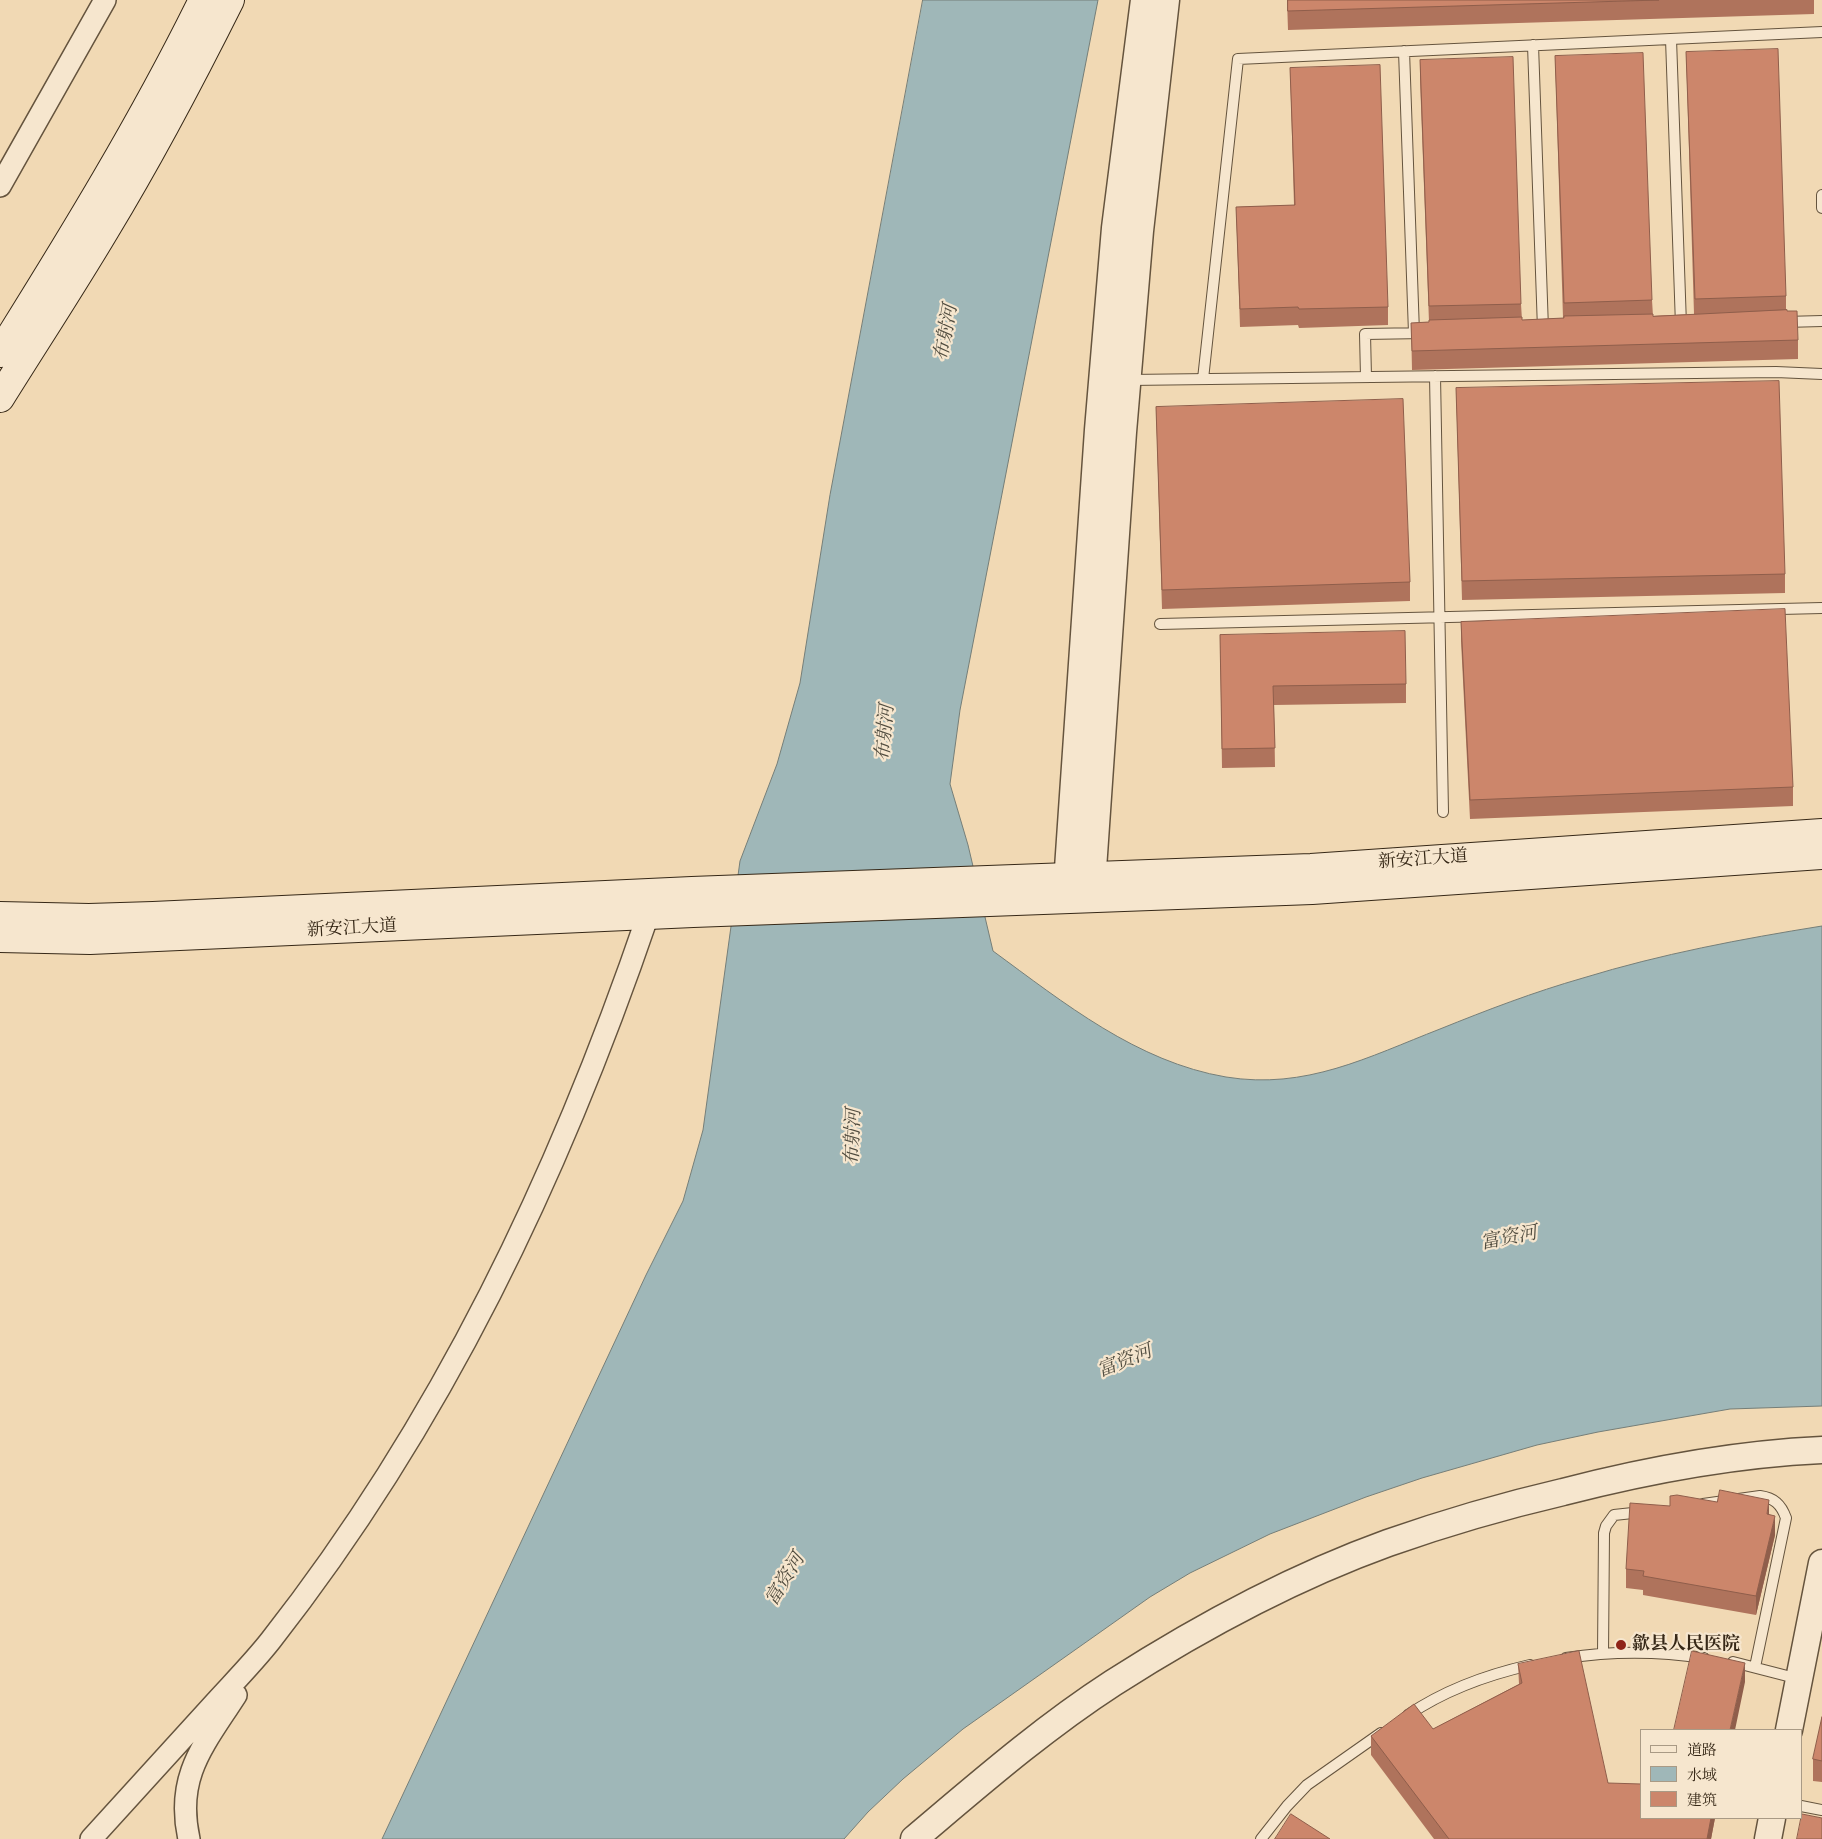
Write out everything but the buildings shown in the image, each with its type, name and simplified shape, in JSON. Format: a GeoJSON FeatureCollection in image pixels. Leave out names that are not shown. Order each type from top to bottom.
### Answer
{"type":"FeatureCollection","features":[{"type":"Feature","properties":{"kind":"main road"},"geometry":{"type":"LineString","coordinates":[[0,353],[85,218],[158,89],[203,0]]}},
{"type":"Feature","properties":{"kind":"main road"},"geometry":{"type":"LineString","coordinates":[[0,398],[105,230],[145,162],[230,0]]}},
{"type":"Feature","properties":{"kind":"main road","name":"新安江大道"},"geometry":{"type":"LineString","coordinates":[[1079,888],[1311,868],[1822,833]]}},
{"type":"Feature","properties":{"kind":"main road","name":"新安江大道"},"geometry":{"type":"LineString","coordinates":[[0,916],[89,918],[702,902],[1079,888],[1312,890],[1822,855]]}},
{"type":"Feature","properties":{"kind":"main road","name":"新安江大道"},"geometry":{"type":"LineString","coordinates":[[0,938],[90,940],[648,915],[702,902]]}},
{"type":"Feature","properties":{"kind":"street"},"geometry":{"type":"LineString","coordinates":[[0,186],[104,0]]}},
{"type":"Feature","properties":{"kind":"street"},"geometry":{"type":"LineString","coordinates":[[1079,888],[1098,430],[1115,228],[1144,0]]}},
{"type":"Feature","properties":{"kind":"street"},"geometry":{"type":"LineString","coordinates":[[1079,888],[1128,380],[1140,230],[1166,0]]}},
{"type":"Feature","properties":{"kind":"street"},"geometry":{"type":"LineString","coordinates":[[189,1839],[184,1808],[188,1781],[200,1751],[270,1642],[328,1563],[391,1471],[440,1390],[492,1294],[523,1230],[580,1100],[611,1022],[648,915]]}},
{"type":"Feature","properties":{"kind":"street"},"geometry":{"type":"LineString","coordinates":[[914,1839],[1032,1741],[1112,1684],[1203,1629],[1295,1582],[1340,1562],[1443,1524],[1607,1480],[1711,1461],[1822,1450]]}},
{"type":"Feature","properties":{"kind":"street"},"geometry":{"type":"LineString","coordinates":[[1789,1729],[1822,1563]]}},
{"type":"Feature","properties":{"kind":"street"},"geometry":{"type":"LineString","coordinates":[[91,1839],[270,1642]]}},
{"type":"Feature","properties":{"kind":"street"},"geometry":{"type":"LineString","coordinates":[[1768,1839],[1772,1819]]}},
{"type":"Feature","properties":{"kind":"lane"},"geometry":{"type":"LineString","coordinates":[[1203,380],[1238,59],[1822,32]]}},
{"type":"Feature","properties":{"kind":"lane"},"geometry":{"type":"LineString","coordinates":[[1671,39],[1681,325]]}},
{"type":"Feature","properties":{"kind":"lane"},"geometry":{"type":"LineString","coordinates":[[1533,45],[1543,329]]}},
{"type":"Feature","properties":{"kind":"lane"},"geometry":{"type":"LineString","coordinates":[[1404,51],[1414,333]]}},
{"type":"Feature","properties":{"kind":"lane"},"geometry":{"type":"LineString","coordinates":[[1822,195],[1822,208]]}},
{"type":"Feature","properties":{"kind":"lane"},"geometry":{"type":"LineString","coordinates":[[1775,322],[1822,320]]}},
{"type":"Feature","properties":{"kind":"lane"},"geometry":{"type":"LineString","coordinates":[[1366,378],[1365,334],[1434,332]]}},
{"type":"Feature","properties":{"kind":"lane"},"geometry":{"type":"LineString","coordinates":[[1128,380],[1776,372],[1822,374]]}},
{"type":"Feature","properties":{"kind":"lane"},"geometry":{"type":"LineString","coordinates":[[1435,376],[1443,812]]}},
{"type":"Feature","properties":{"kind":"lane"},"geometry":{"type":"LineString","coordinates":[[1160,624],[1822,608]]}},
{"type":"Feature","properties":{"kind":"lane"},"geometry":{"type":"LineString","coordinates":[[1692,1505],[1760,1496],[1773,1499],[1783,1510],[1786,1518],[1755,1667]]}},
{"type":"Feature","properties":{"kind":"lane"},"geometry":{"type":"LineString","coordinates":[[1603,1654],[1604,1533],[1606,1526],[1614,1515],[1653,1510]]}},
{"type":"Feature","properties":{"kind":"lane"},"geometry":{"type":"LineString","coordinates":[[1560,1659],[1603,1654],[1655,1653],[1691,1656],[1755,1667],[1799,1679]]}},
{"type":"Feature","properties":{"kind":"lane"},"geometry":{"type":"LineString","coordinates":[[1261,1839],[1287,1806],[1307,1785],[1430,1700],[1484,1678],[1541,1662]]}},
{"type":"Feature","properties":{"kind":"lane"},"geometry":{"type":"LineString","coordinates":[[1802,1806],[1822,1810]]}},
{"type":"Feature","properties":{"kind":"water"},"geometry":{"type":"Polygon","coordinates":[[[923,0],[1098,0],[960,710],[950,784],[968,845],[993,951],[1074,1010],[1132,1044],[1162,1058],[1193,1069],[1226,1077],[1255,1080],[1283,1079],[1310,1075],[1362,1060],[1511,1002],[1612,969],[1701,948],[1822,926],[1822,1406],[1730,1409],[1598,1432],[1537,1445],[1422,1478],[1366,1497],[1270,1534],[1190,1573],[1150,1597],[963,1729],[903,1779],[868,1812],[844,1839],[382,1839],[646,1275],[683,1201],[703,1130],[740,861],[777,764],[800,683],[830,495],[923,0]]]}},
{"type":"Feature","properties":{"kind":"place","name":"歙县人民医院"},"geometry":{"type":"Point","coordinates":[1621,1645]}},
{"type":"Feature","properties":{"kind":"water label","name":"布射河"},"geometry":{"type":"Point","coordinates":[947,333]}},
{"type":"Feature","properties":{"kind":"water label","name":"布射河"},"geometry":{"type":"Point","coordinates":[886,733]}},
{"type":"Feature","properties":{"kind":"water label","name":"布射河"},"geometry":{"type":"Point","coordinates":[854,1137]}},
{"type":"Feature","properties":{"kind":"water label","name":"富资河"},"geometry":{"type":"Point","coordinates":[1509,1239]}},
{"type":"Feature","properties":{"kind":"water label","name":"富资河"},"geometry":{"type":"Point","coordinates":[1125,1362]}},
{"type":"Feature","properties":{"kind":"water label","name":"富资河"},"geometry":{"type":"Point","coordinates":[786,1580]}}]}
